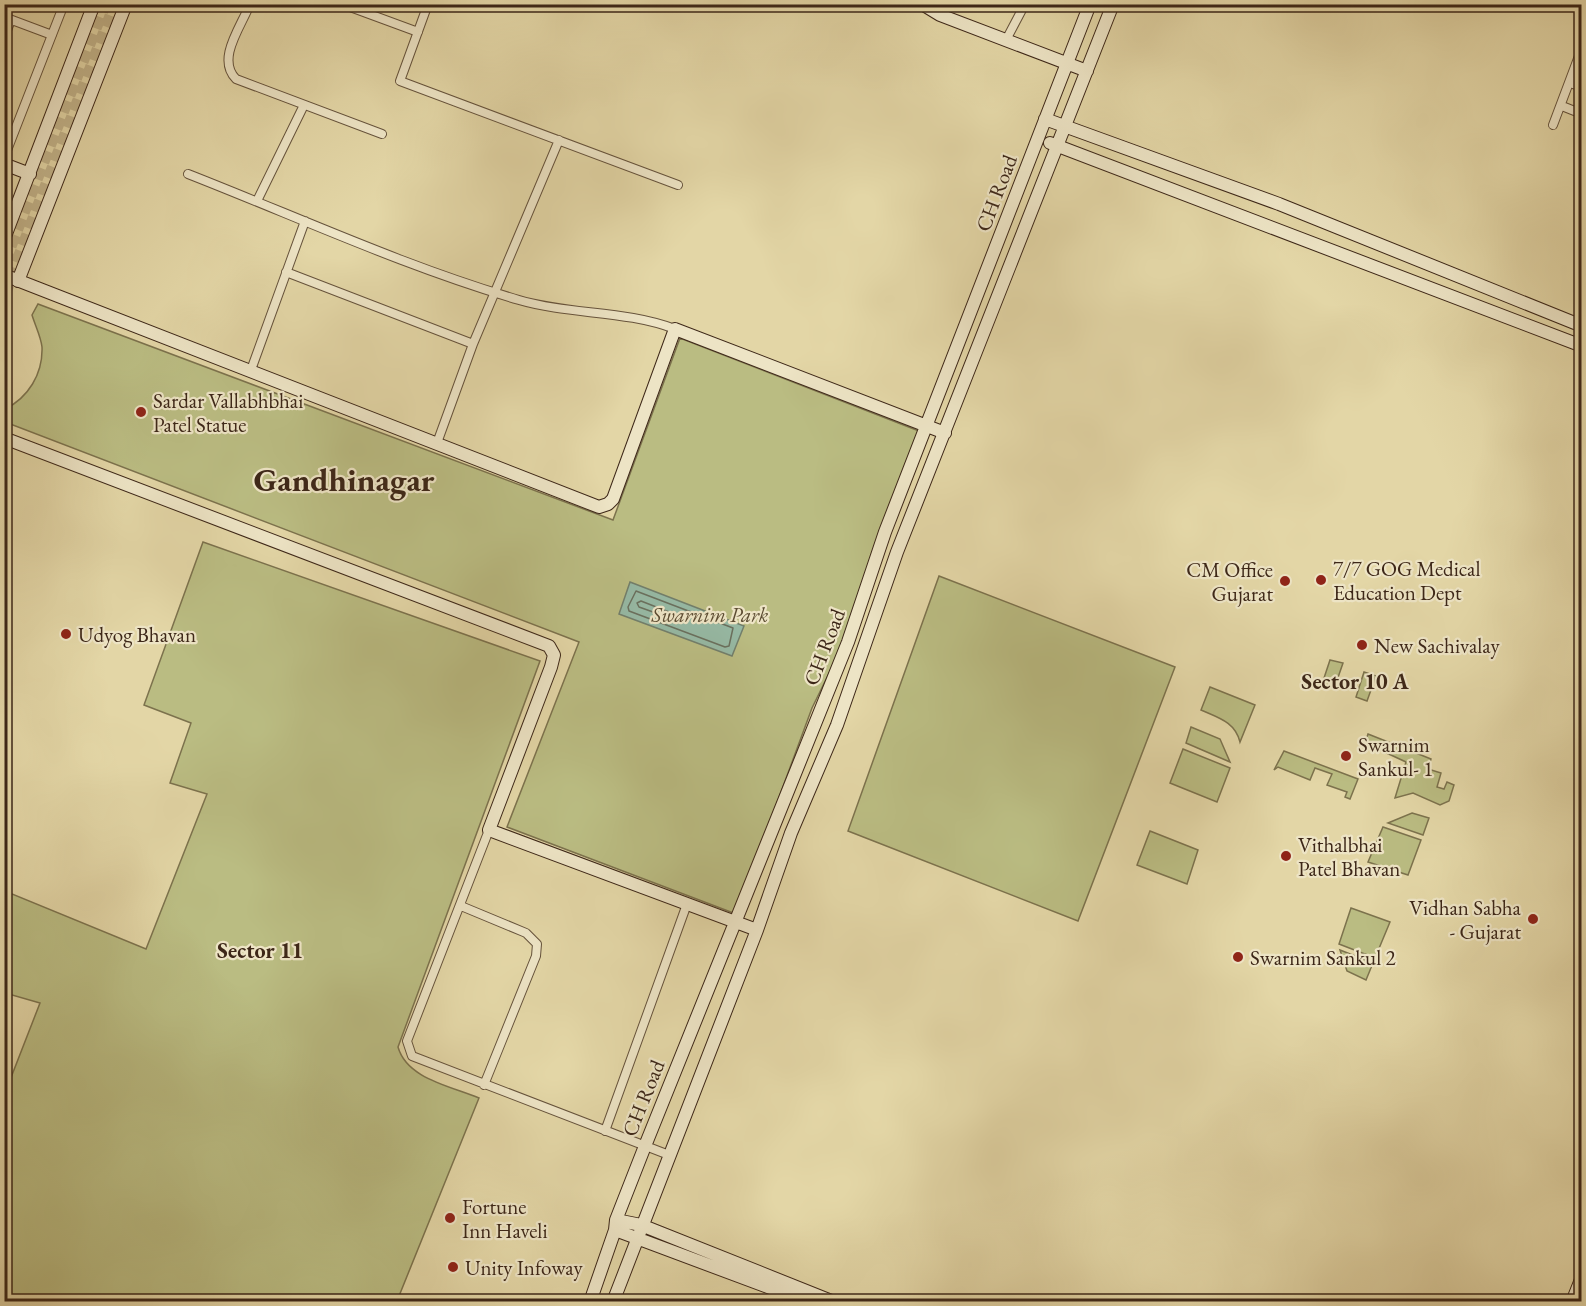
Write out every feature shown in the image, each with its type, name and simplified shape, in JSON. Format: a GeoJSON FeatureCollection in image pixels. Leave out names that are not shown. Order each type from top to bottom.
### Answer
{"type":"FeatureCollection","features":[{"type":"Feature","properties":{"kind":"street"},"geometry":{"type":"LineString","coordinates":[[4,158],[64,4]]}},
{"type":"Feature","properties":{"kind":"street"},"geometry":{"type":"LineString","coordinates":[[4,238],[94,4]]}},
{"type":"Feature","properties":{"kind":"street"},"geometry":{"type":"LineString","coordinates":[[18,281],[126,4]]}},
{"type":"Feature","properties":{"kind":"street"},"geometry":{"type":"LineString","coordinates":[[250,4],[227,59],[230,73],[236,79],[382,134]]}},
{"type":"Feature","properties":{"kind":"street"},"geometry":{"type":"LineString","coordinates":[[342,4],[418,32]]}},
{"type":"Feature","properties":{"kind":"street"},"geometry":{"type":"LineString","coordinates":[[428,4],[400,81],[678,185]]}},
{"type":"Feature","properties":{"kind":"street"},"geometry":{"type":"LineString","coordinates":[[922,4],[940,15],[1087,71]]}},
{"type":"Feature","properties":{"kind":"street"},"geometry":{"type":"LineString","coordinates":[[1006,40],[1025,4]]}},
{"type":"Feature","properties":{"kind":"street","name":"CH Road"},"geometry":{"type":"LineString","coordinates":[[590,1302],[645,1146],[848,642],[880,546],[1090,4]]}},
{"type":"Feature","properties":{"kind":"street","name":"CH Road"},"geometry":{"type":"LineString","coordinates":[[613,1302],[757,930],[791,833],[837,725],[897,552],[1113,4]]}},
{"type":"Feature","properties":{"kind":"street"},"geometry":{"type":"LineString","coordinates":[[4,38],[8,18],[52,36]]}},
{"type":"Feature","properties":{"kind":"street"},"geometry":{"type":"LineString","coordinates":[[1553,125],[1581,51]]}},
{"type":"Feature","properties":{"kind":"street"},"geometry":{"type":"LineString","coordinates":[[1570,83],[1581,87]]}},
{"type":"Feature","properties":{"kind":"street"},"geometry":{"type":"LineString","coordinates":[[256,201],[304,105]]}},
{"type":"Feature","properties":{"kind":"street"},"geometry":{"type":"LineString","coordinates":[[1562,106],[1581,114]]}},
{"type":"Feature","properties":{"kind":"street"},"geometry":{"type":"LineString","coordinates":[[1045,119],[1279,204],[1581,326]]}},
{"type":"Feature","properties":{"kind":"street"},"geometry":{"type":"LineString","coordinates":[[1038,138],[1581,346]]}},
{"type":"Feature","properties":{"kind":"street"},"geometry":{"type":"LineString","coordinates":[[437,443],[473,344],[559,140]]}},
{"type":"Feature","properties":{"kind":"street"},"geometry":{"type":"LineString","coordinates":[[4,164],[30,174]]}},
{"type":"Feature","properties":{"kind":"street"},"geometry":{"type":"LineString","coordinates":[[188,174],[304,221],[495,292],[563,311],[628,316],[675,329],[945,433]]}},
{"type":"Feature","properties":{"kind":"street"},"geometry":{"type":"LineString","coordinates":[[251,370],[304,221]]}},
{"type":"Feature","properties":{"kind":"street"},"geometry":{"type":"LineString","coordinates":[[286,272],[473,344]]}},
{"type":"Feature","properties":{"kind":"street"},"geometry":{"type":"LineString","coordinates":[[4,275],[599,507],[614,499],[675,329]]}},
{"type":"Feature","properties":{"kind":"street"},"geometry":{"type":"LineString","coordinates":[[4,438],[549,646],[554,655],[551,667],[408,1041],[408,1048],[412,1056],[420,1061],[669,1155]]}},
{"type":"Feature","properties":{"kind":"street"},"geometry":{"type":"LineString","coordinates":[[489,830],[757,930]]}},
{"type":"Feature","properties":{"kind":"street"},"geometry":{"type":"LineString","coordinates":[[605,1131],[687,904]]}},
{"type":"Feature","properties":{"kind":"street"},"geometry":{"type":"LineString","coordinates":[[461,906],[526,933],[537,944],[536,956],[484,1085]]}},
{"type":"Feature","properties":{"kind":"street"},"geometry":{"type":"LineString","coordinates":[[616,1225],[639,1231],[813,1299],[834,1302]]}},
{"type":"Feature","properties":{"kind":"street"},"geometry":{"type":"LineString","coordinates":[[1572,1302],[1581,1277]]}},
{"type":"Feature","properties":{"kind":"green space","name":"Swarnim Park"},"geometry":{"type":"Polygon","coordinates":[[[38,304],[613,520],[680,338],[919,431],[837,657],[812,708],[736,914],[507,827],[579,642],[5,422],[5,409],[27,392],[40,367],[42,347],[32,315],[38,304]]]}},
{"type":"Feature","properties":{"kind":"green space"},"geometry":{"type":"Polygon","coordinates":[[[203,542],[540,661],[398,1047],[403,1058],[420,1074],[479,1098],[397,1301],[5,1301],[5,1093],[40,1003],[5,993],[5,891],[146,949],[207,794],[170,783],[191,723],[144,705],[203,542]]]}},
{"type":"Feature","properties":{"kind":"green space"},"geometry":{"type":"Polygon","coordinates":[[[939,576],[1175,667],[1078,921],[848,831],[939,576]]]}},
{"type":"Feature","properties":{"kind":"green space"},"geometry":{"type":"Polygon","coordinates":[[[1330,660],[1343,663],[1334,689],[1322,684],[1330,660]]]}},
{"type":"Feature","properties":{"kind":"green space"},"geometry":{"type":"Polygon","coordinates":[[[1364,672],[1376,676],[1367,701],[1356,697],[1364,672]]]}},
{"type":"Feature","properties":{"kind":"green space"},"geometry":{"type":"Polygon","coordinates":[[[1210,687],[1255,705],[1240,742],[1238,735],[1230,725],[1201,710],[1210,687]]]}},
{"type":"Feature","properties":{"kind":"green space"},"geometry":{"type":"Polygon","coordinates":[[[1191,727],[1220,739],[1230,762],[1186,743],[1191,727]]]}},
{"type":"Feature","properties":{"kind":"green space"},"geometry":{"type":"Polygon","coordinates":[[[1368,734],[1431,759],[1428,769],[1441,773],[1437,787],[1444,789],[1447,782],[1454,785],[1449,801],[1440,805],[1413,793],[1395,798],[1406,762],[1365,743],[1368,734]]]}},
{"type":"Feature","properties":{"kind":"green space"},"geometry":{"type":"Polygon","coordinates":[[[1183,749],[1230,768],[1217,802],[1170,783],[1183,749]]]}},
{"type":"Feature","properties":{"kind":"green space"},"geometry":{"type":"Polygon","coordinates":[[[1284,751],[1358,779],[1350,799],[1345,797],[1347,792],[1327,785],[1332,774],[1315,768],[1310,780],[1278,767],[1274,770],[1284,751]]]}},
{"type":"Feature","properties":{"kind":"green space"},"geometry":{"type":"Polygon","coordinates":[[[1412,813],[1429,818],[1423,835],[1388,823],[1412,813]]]}},
{"type":"Feature","properties":{"kind":"green space"},"geometry":{"type":"Polygon","coordinates":[[[1383,827],[1421,840],[1408,875],[1368,862],[1383,827]]]}},
{"type":"Feature","properties":{"kind":"green space"},"geometry":{"type":"Polygon","coordinates":[[[1150,831],[1198,850],[1187,884],[1137,865],[1150,831]]]}},
{"type":"Feature","properties":{"kind":"green space"},"geometry":{"type":"Polygon","coordinates":[[[1351,908],[1390,922],[1375,958],[1339,944],[1351,908]]]}},
{"type":"Feature","properties":{"kind":"green space"},"geometry":{"type":"Polygon","coordinates":[[[1340,950],[1373,963],[1366,980],[1347,971],[1340,950]]]}},
{"type":"Feature","properties":{"kind":"water"},"geometry":{"type":"Polygon","coordinates":[[[630,582],[744,626],[732,656],[619,614],[630,582]]]}},
{"type":"Feature","properties":{"kind":"tunnel"},"geometry":{"type":"LineString","coordinates":[[4,263],[105,4]]}},
{"type":"Feature","properties":{"kind":"tunnel"},"geometry":{"type":"LineString","coordinates":[[4,296],[115,4]]}},
{"type":"Feature","properties":{"kind":"railway"},"geometry":{"type":"LineString","coordinates":[[1578,1302],[1582,1292]]}},
{"type":"Feature","properties":{"kind":"place","name":"Sardar Vallabhbhai Patel Statue"},"geometry":{"type":"Point","coordinates":[141,412]}},
{"type":"Feature","properties":{"kind":"place","name":"7/7 GOG Medical Education Dept"},"geometry":{"type":"Point","coordinates":[1321,580]}},
{"type":"Feature","properties":{"kind":"place","name":"CM Office Gujarat"},"geometry":{"type":"Point","coordinates":[1285,581]}},
{"type":"Feature","properties":{"kind":"place","name":"Udyog Bhavan"},"geometry":{"type":"Point","coordinates":[66,634]}},
{"type":"Feature","properties":{"kind":"place","name":"New Sachivalay"},"geometry":{"type":"Point","coordinates":[1362,645]}},
{"type":"Feature","properties":{"kind":"place","name":"Swarnim Sankul- 1"},"geometry":{"type":"Point","coordinates":[1346,756]}},
{"type":"Feature","properties":{"kind":"place","name":"Vithalbhai Patel Bhavan"},"geometry":{"type":"Point","coordinates":[1286,856]}},
{"type":"Feature","properties":{"kind":"place","name":"Vidhan Sabha - Gujarat"},"geometry":{"type":"Point","coordinates":[1533,919]}},
{"type":"Feature","properties":{"kind":"place","name":"Swarnim Sankul 2"},"geometry":{"type":"Point","coordinates":[1238,957]}},
{"type":"Feature","properties":{"kind":"place","name":"Fortune Inn Haveli"},"geometry":{"type":"Point","coordinates":[450,1218]}},
{"type":"Feature","properties":{"kind":"place","name":"Unity Infoway"},"geometry":{"type":"Point","coordinates":[453,1267]}},
{"type":"Feature","properties":{"kind":"district","name":"Gandhinagar"},"geometry":{"type":"Point","coordinates":[344,479]}},
{"type":"Feature","properties":{"kind":"district","name":"Sector 10 A"},"geometry":{"type":"Point","coordinates":[1355,681]}},
{"type":"Feature","properties":{"kind":"district","name":"Sector 11"},"geometry":{"type":"Point","coordinates":[260,950]}}]}
